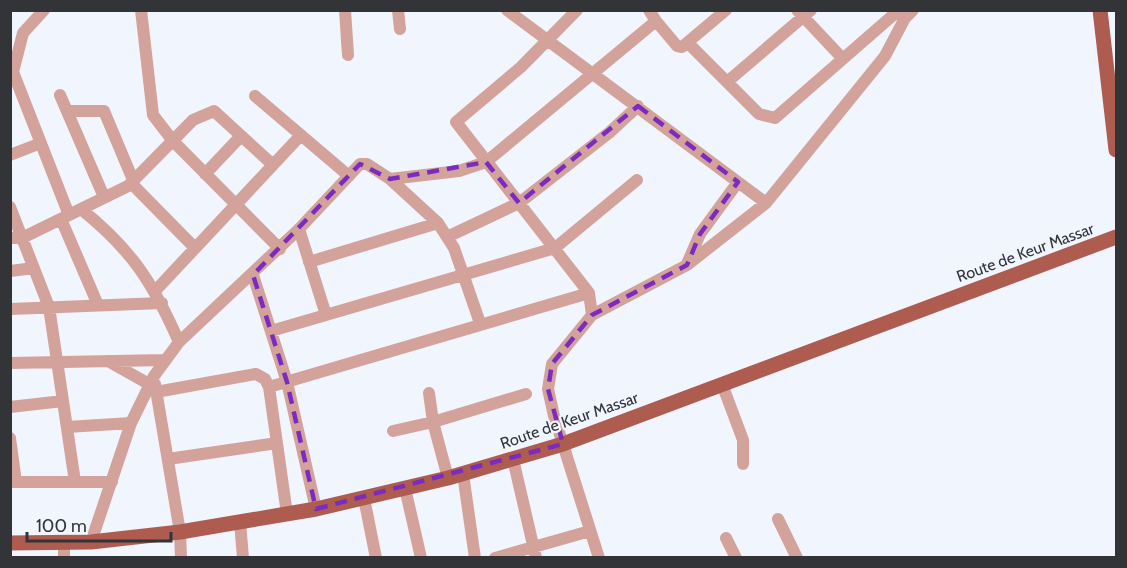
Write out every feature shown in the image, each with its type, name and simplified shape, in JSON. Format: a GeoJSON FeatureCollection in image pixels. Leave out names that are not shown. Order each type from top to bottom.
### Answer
{"type":"FeatureCollection","features":[{"type":"Feature","properties":{"kind":"main road"},"geometry":{"type":"LineString","coordinates":[[1100,10],[1116,150]]}},
{"type":"Feature","properties":{"kind":"main road","name":"Route de Keur Massar"},"geometry":{"type":"LineString","coordinates":[[10,543],[64,550],[91,542],[180,532],[316,509],[455,476],[563,444],[1116,237]]}},
{"type":"Feature","properties":{"kind":"street"},"geometry":{"type":"LineString","coordinates":[[44,10],[23,33],[13,72],[70,214],[98,304]]}},
{"type":"Feature","properties":{"kind":"street"},"geometry":{"type":"LineString","coordinates":[[141,10],[153,115],[172,141],[280,249]]}},
{"type":"Feature","properties":{"kind":"street"},"geometry":{"type":"LineString","coordinates":[[345,10],[348,55]]}},
{"type":"Feature","properties":{"kind":"street"},"geometry":{"type":"LineString","coordinates":[[398,10],[400,29]]}},
{"type":"Feature","properties":{"kind":"street"},"geometry":{"type":"LineString","coordinates":[[507,10],[766,203]]}},
{"type":"Feature","properties":{"kind":"street"},"geometry":{"type":"LineString","coordinates":[[577,10],[521,67],[456,122],[589,293],[592,315]]}},
{"type":"Feature","properties":{"kind":"street"},"geometry":{"type":"LineString","coordinates":[[390,179],[459,171],[486,162],[592,74],[653,16],[677,46],[682,47],[726,10]]}},
{"type":"Feature","properties":{"kind":"street"},"geometry":{"type":"LineString","coordinates":[[688,43],[759,114],[775,118],[899,10]]}},
{"type":"Feature","properties":{"kind":"street"},"geometry":{"type":"LineString","coordinates":[[599,558],[548,389],[552,364],[592,315],[687,265],[766,203],[885,56],[905,18],[913,10]]}},
{"type":"Feature","properties":{"kind":"street"},"geometry":{"type":"LineString","coordinates":[[727,82],[804,13],[843,59]]}},
{"type":"Feature","properties":{"kind":"street"},"geometry":{"type":"LineString","coordinates":[[60,95],[104,197]]}},
{"type":"Feature","properties":{"kind":"street"},"geometry":{"type":"LineString","coordinates":[[255,96],[349,176]]}},
{"type":"Feature","properties":{"kind":"street"},"geometry":{"type":"LineString","coordinates":[[447,237],[519,203],[610,132],[638,106]]}},
{"type":"Feature","properties":{"kind":"street"},"geometry":{"type":"LineString","coordinates":[[67,111],[104,111],[132,181],[195,248]]}},
{"type":"Feature","properties":{"kind":"street"},"geometry":{"type":"LineString","coordinates":[[16,238],[70,214],[132,181],[193,120],[214,111],[273,165]]}},
{"type":"Feature","properties":{"kind":"street"},"geometry":{"type":"LineString","coordinates":[[156,290],[301,135]]}},
{"type":"Feature","properties":{"kind":"street"},"geometry":{"type":"LineString","coordinates":[[205,174],[242,136]]}},
{"type":"Feature","properties":{"kind":"street"},"geometry":{"type":"LineString","coordinates":[[10,155],[41,143]]}},
{"type":"Feature","properties":{"kind":"street"},"geometry":{"type":"LineString","coordinates":[[91,542],[131,423],[166,360],[179,342],[280,249],[360,164],[367,164],[390,179],[438,223],[465,274],[480,323]]}},
{"type":"Feature","properties":{"kind":"street"},"geometry":{"type":"LineString","coordinates":[[271,331],[555,248],[637,180]]}},
{"type":"Feature","properties":{"kind":"street"},"geometry":{"type":"LineString","coordinates":[[687,265],[700,234],[738,182]]}},
{"type":"Feature","properties":{"kind":"street"},"geometry":{"type":"LineString","coordinates":[[10,207],[16,238],[34,268],[49,307],[75,482]]}},
{"type":"Feature","properties":{"kind":"street"},"geometry":{"type":"LineString","coordinates":[[70,214],[111,234],[156,290],[179,342]]}},
{"type":"Feature","properties":{"kind":"street"},"geometry":{"type":"LineString","coordinates":[[309,262],[438,223]]}},
{"type":"Feature","properties":{"kind":"street"},"geometry":{"type":"LineString","coordinates":[[299,229],[326,315]]}},
{"type":"Feature","properties":{"kind":"street"},"geometry":{"type":"LineString","coordinates":[[10,271],[34,268]]}},
{"type":"Feature","properties":{"kind":"street"},"geometry":{"type":"LineString","coordinates":[[253,275],[287,382],[316,509]]}},
{"type":"Feature","properties":{"kind":"street"},"geometry":{"type":"LineString","coordinates":[[269,387],[480,323],[589,293]]}},
{"type":"Feature","properties":{"kind":"street"},"geometry":{"type":"LineString","coordinates":[[10,309],[162,303]]}},
{"type":"Feature","properties":{"kind":"street"},"geometry":{"type":"LineString","coordinates":[[106,360],[153,384],[255,374],[265,379],[269,387],[287,514]]}},
{"type":"Feature","properties":{"kind":"street"},"geometry":{"type":"LineString","coordinates":[[10,363],[166,360]]}},
{"type":"Feature","properties":{"kind":"street"},"geometry":{"type":"LineString","coordinates":[[153,384],[180,532],[181,558]]}},
{"type":"Feature","properties":{"kind":"street"},"geometry":{"type":"LineString","coordinates":[[722,384],[743,440],[743,464]]}},
{"type":"Feature","properties":{"kind":"street"},"geometry":{"type":"LineString","coordinates":[[429,393],[433,422],[455,476],[475,558]]}},
{"type":"Feature","properties":{"kind":"street"},"geometry":{"type":"LineString","coordinates":[[393,431],[433,422],[526,394]]}},
{"type":"Feature","properties":{"kind":"street"},"geometry":{"type":"LineString","coordinates":[[10,407],[63,401]]}},
{"type":"Feature","properties":{"kind":"street"},"geometry":{"type":"LineString","coordinates":[[67,427],[131,423]]}},
{"type":"Feature","properties":{"kind":"street"},"geometry":{"type":"LineString","coordinates":[[10,438],[13,482],[112,482]]}},
{"type":"Feature","properties":{"kind":"street"},"geometry":{"type":"LineString","coordinates":[[168,459],[277,443]]}},
{"type":"Feature","properties":{"kind":"street"},"geometry":{"type":"LineString","coordinates":[[513,459],[535,552]]}},
{"type":"Feature","properties":{"kind":"street"},"geometry":{"type":"LineString","coordinates":[[405,488],[421,558]]}},
{"type":"Feature","properties":{"kind":"street"},"geometry":{"type":"LineString","coordinates":[[364,498],[376,558]]}},
{"type":"Feature","properties":{"kind":"street"},"geometry":{"type":"LineString","coordinates":[[778,519],[797,558]]}},
{"type":"Feature","properties":{"kind":"street"},"geometry":{"type":"LineString","coordinates":[[240,522],[243,558]]}},
{"type":"Feature","properties":{"kind":"street"},"geometry":{"type":"LineString","coordinates":[[495,558],[535,552],[590,531]]}},
{"type":"Feature","properties":{"kind":"street"},"geometry":{"type":"LineString","coordinates":[[726,538],[736,558]]}},
{"type":"Feature","properties":{"kind":"highlighted area"},"geometry":{"type":"Polygon","coordinates":[[[638,106],[738,182],[700,234],[687,265],[592,315],[552,364],[548,389],[563,444],[316,509],[287,382],[253,275],[360,164],[390,179],[486,162],[519,203],[638,106]]]}}]}
